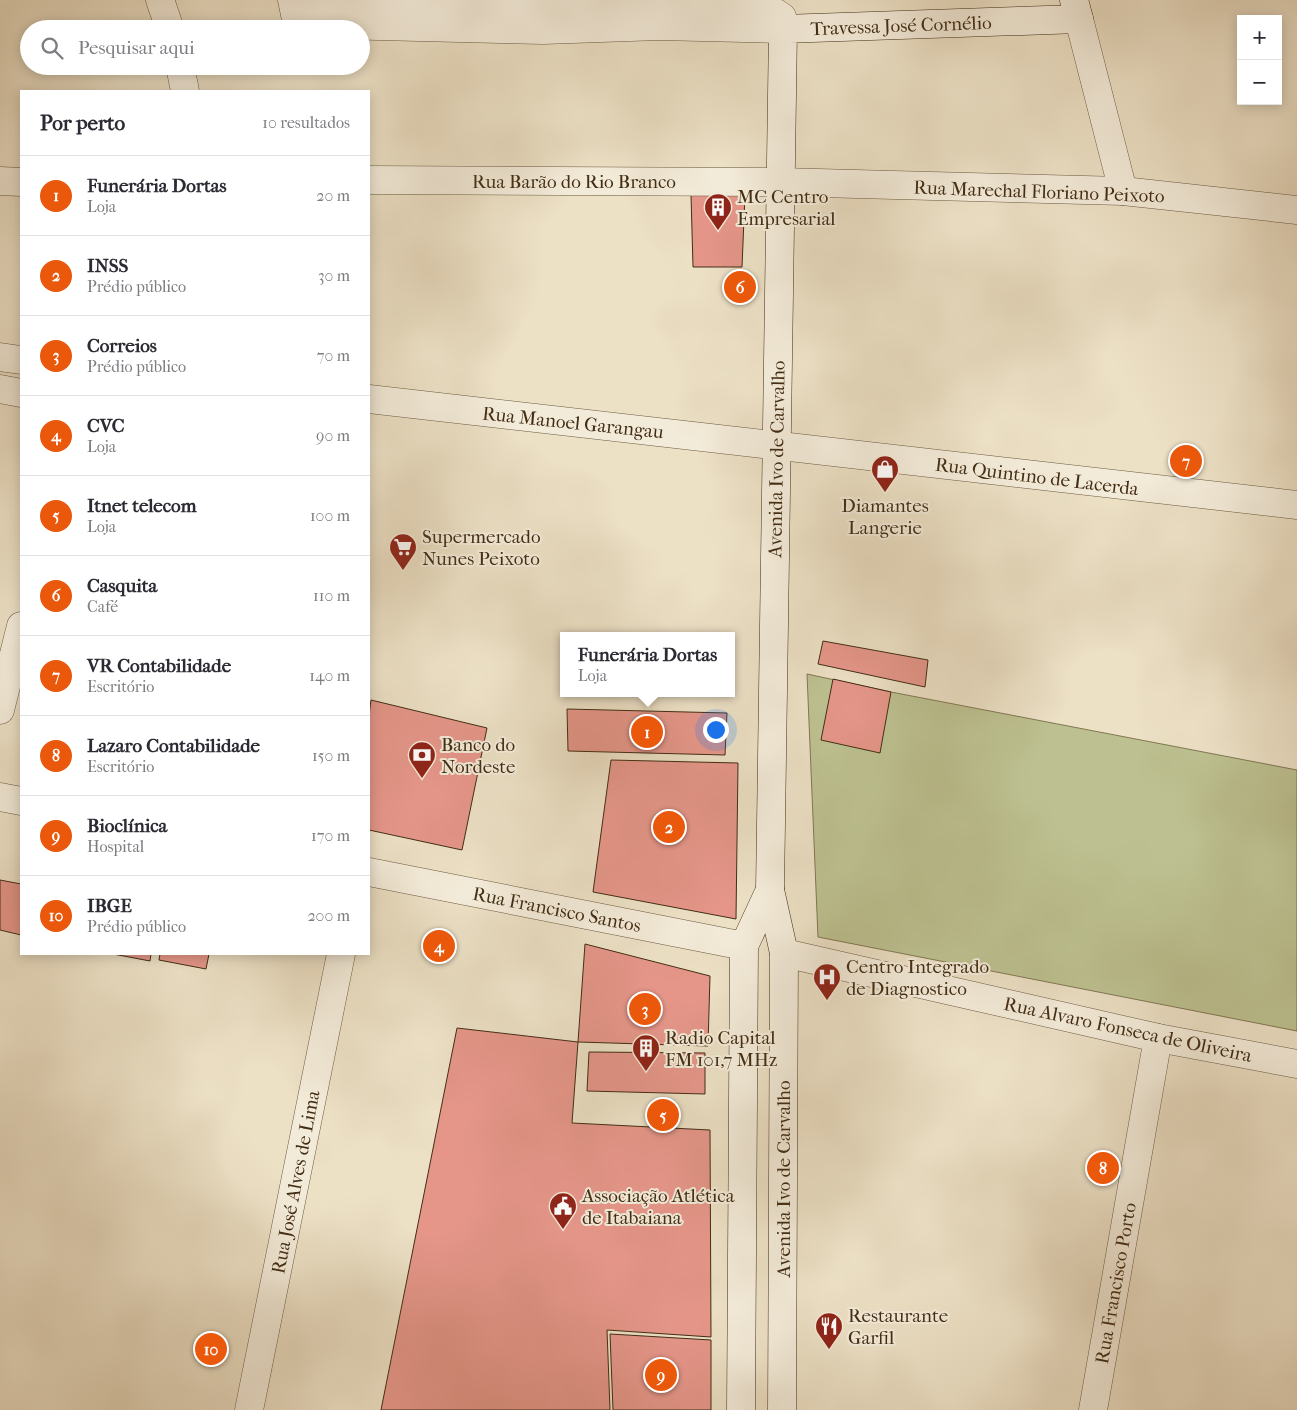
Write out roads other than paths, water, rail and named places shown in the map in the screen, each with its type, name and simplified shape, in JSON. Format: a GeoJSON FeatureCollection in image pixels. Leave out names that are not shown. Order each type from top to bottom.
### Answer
{"type":"FeatureCollection","features":[{"type":"Feature","properties":{"kind":"street"},"geometry":{"type":"LineString","coordinates":[[160,0],[167,20]]}},
{"type":"Feature","properties":{"kind":"street"},"geometry":{"type":"LineString","coordinates":[[1076,10],[1123,191]]}},
{"type":"Feature","properties":{"kind":"street","name":"Travessa José Cornélio"},"geometry":{"type":"LineString","coordinates":[[298,13],[484,20],[543,30],[660,20],[780,21],[1076,10]]}},
{"type":"Feature","properties":{"kind":"street","name":"Avenida Ivo de Carvalho"},"geometry":{"type":"LineString","coordinates":[[780,21],[777,446],[770,890],[784,953],[782,1410]]}},
{"type":"Feature","properties":{"kind":"street"},"geometry":{"type":"LineString","coordinates":[[182,75],[185,90]]}},
{"type":"Feature","properties":{"kind":"street","name":"Rua Barão do Rio Branco"},"geometry":{"type":"LineString","coordinates":[[370,180],[780,182]]}},
{"type":"Feature","properties":{"kind":"street"},"geometry":{"type":"LineString","coordinates":[[0,182],[20,182]]}},
{"type":"Feature","properties":{"kind":"street","name":"Rua Marechal Floriano Peixoto"},"geometry":{"type":"LineString","coordinates":[[780,182],[1123,191],[1297,210]]}},
{"type":"Feature","properties":{"kind":"street"},"geometry":{"type":"LineString","coordinates":[[0,357],[20,360]]}},
{"type":"Feature","properties":{"kind":"street"},"geometry":{"type":"LineString","coordinates":[[0,389],[20,393]]}},
{"type":"Feature","properties":{"kind":"street","name":"Rua Manoel Garangau"},"geometry":{"type":"LineString","coordinates":[[370,399],[777,446]]}},
{"type":"Feature","properties":{"kind":"street","name":"Rua Quintino de Lacerda"},"geometry":{"type":"LineString","coordinates":[[777,446],[1297,506]]}},
{"type":"Feature","properties":{"kind":"street"},"geometry":{"type":"LineString","coordinates":[[0,710],[20,630]]}},
{"type":"Feature","properties":{"kind":"street"},"geometry":{"type":"LineString","coordinates":[[0,797],[20,801]]}},
{"type":"Feature","properties":{"kind":"street","name":"Rua Francisco Santos"},"geometry":{"type":"LineString","coordinates":[[370,872],[784,953]]}},
{"type":"Feature","properties":{"kind":"street","name":"Avenida Ivo de Carvalho"},"geometry":{"type":"LineString","coordinates":[[741,1410],[744,946],[770,890]]}},
{"type":"Feature","properties":{"kind":"street","name":"Rua Alvaro Fonseca de Oliveira"},"geometry":{"type":"LineString","coordinates":[[784,953],[1158,1038],[1297,1064]]}},
{"type":"Feature","properties":{"kind":"street","name":"Rua José Alves de Lima"},"geometry":{"type":"LineString","coordinates":[[249,1410],[341,955]]}},
{"type":"Feature","properties":{"kind":"street","name":"Rua Francisco Porto"},"geometry":{"type":"LineString","coordinates":[[1093,1410],[1158,1038]]}},
{"type":"Feature","properties":{"kind":"place","name":"MC Centro Empresarial"},"geometry":{"type":"Point","coordinates":[718,231]}},
{"type":"Feature","properties":{"kind":"place","name":"Casquita"},"geometry":{"type":"Point","coordinates":[740,287]}},
{"type":"Feature","properties":{"kind":"place","name":"VR Contabilidade"},"geometry":{"type":"Point","coordinates":[1186,461]}},
{"type":"Feature","properties":{"kind":"place","name":"Diamantes Langerie"},"geometry":{"type":"Point","coordinates":[885,493]}},
{"type":"Feature","properties":{"kind":"place","name":"Supermercado Nunes Peixoto"},"geometry":{"type":"Point","coordinates":[403,571]}},
{"type":"Feature","properties":{"kind":"place","name":"Funerária Dortas"},"geometry":{"type":"Point","coordinates":[647,732]}},
{"type":"Feature","properties":{"kind":"place","name":"Banco do Nordeste"},"geometry":{"type":"Point","coordinates":[422,779]}},
{"type":"Feature","properties":{"kind":"place","name":"INSS"},"geometry":{"type":"Point","coordinates":[669,827]}},
{"type":"Feature","properties":{"kind":"place","name":"CVC"},"geometry":{"type":"Point","coordinates":[439,946]}},
{"type":"Feature","properties":{"kind":"place","name":"Centro Integrado de Diagnostico"},"geometry":{"type":"Point","coordinates":[827,1001]}},
{"type":"Feature","properties":{"kind":"place","name":"Correios"},"geometry":{"type":"Point","coordinates":[645,1009]}},
{"type":"Feature","properties":{"kind":"place","name":"Radio Capital FM 101,7 MHz"},"geometry":{"type":"Point","coordinates":[646,1072]}},
{"type":"Feature","properties":{"kind":"place","name":"Itnet telecom"},"geometry":{"type":"Point","coordinates":[663,1115]}},
{"type":"Feature","properties":{"kind":"place","name":"Lazaro Contabilidade"},"geometry":{"type":"Point","coordinates":[1103,1168]}},
{"type":"Feature","properties":{"kind":"place","name":"Associação Atlética de Itabaiana"},"geometry":{"type":"Point","coordinates":[563,1230]}},
{"type":"Feature","properties":{"kind":"place","name":"IBGE"},"geometry":{"type":"Point","coordinates":[211,1349]}},
{"type":"Feature","properties":{"kind":"place","name":"Restaurante Garfil"},"geometry":{"type":"Point","coordinates":[829,1350]}},
{"type":"Feature","properties":{"kind":"place","name":"Bioclínica"},"geometry":{"type":"Point","coordinates":[661,1375]}}]}
